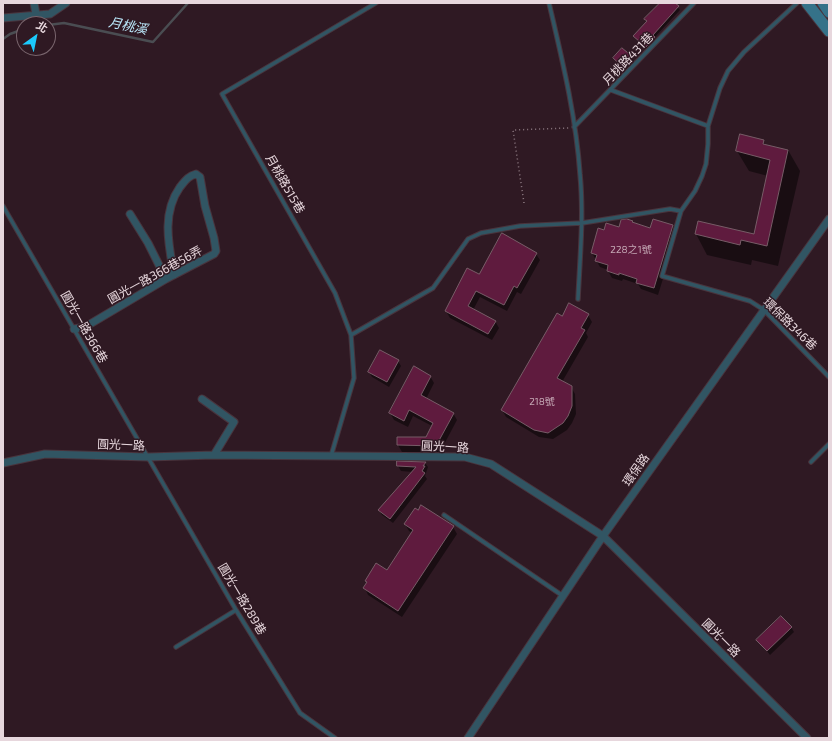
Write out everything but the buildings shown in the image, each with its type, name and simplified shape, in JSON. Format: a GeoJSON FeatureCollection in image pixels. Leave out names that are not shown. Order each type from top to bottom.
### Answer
{"type":"FeatureCollection","features":[{"type":"Feature","properties":{"kind":"street"},"geometry":{"type":"LineString","coordinates":[[34,3],[36,14]]}},
{"type":"Feature","properties":{"kind":"street"},"geometry":{"type":"LineString","coordinates":[[3,18],[50,14],[66,3]]}},
{"type":"Feature","properties":{"kind":"street"},"geometry":{"type":"LineString","coordinates":[[807,3],[829,31]]}},
{"type":"Feature","properties":{"kind":"street"},"geometry":{"type":"LineString","coordinates":[[822,3],[829,12]]}},
{"type":"Feature","properties":{"kind":"street","name":"圓光一路366巷56弄"},"geometry":{"type":"LineString","coordinates":[[74,330],[86,327],[174,275],[214,254],[216,251],[214,238],[205,206],[200,177],[196,174],[186,179],[177,191],[169,208],[168,238],[174,275]]}},
{"type":"Feature","properties":{"kind":"street"},"geometry":{"type":"LineString","coordinates":[[130,214],[148,243],[166,280]]}},
{"type":"Feature","properties":{"kind":"street","name":"環保路"},"geometry":{"type":"LineString","coordinates":[[468,738],[603,536],[829,219]]}},
{"type":"Feature","properties":{"kind":"street"},"geometry":{"type":"LineString","coordinates":[[202,399],[234,422],[214,455]]}},
{"type":"Feature","properties":{"kind":"street","name":"圓光一路"},"geometry":{"type":"LineString","coordinates":[[3,463],[45,454],[148,457],[214,455],[465,457],[491,464],[603,536],[807,738]]}},
{"type":"Feature","properties":{"kind":"lane","name":"月桃路515巷"},"geometry":{"type":"LineString","coordinates":[[331,456],[354,378],[351,335],[336,293],[222,94],[376,3]]}},
{"type":"Feature","properties":{"kind":"lane"},"geometry":{"type":"LineString","coordinates":[[549,3],[574,127],[580,174],[582,223],[578,299]]}},
{"type":"Feature","properties":{"kind":"lane","name":"月桃路431巷"},"geometry":{"type":"LineString","coordinates":[[574,127],[694,3]]}},
{"type":"Feature","properties":{"kind":"lane"},"geometry":{"type":"LineString","coordinates":[[351,335],[433,288],[468,239],[481,233],[520,226],[582,223],[670,209],[681,211],[695,191],[702,176],[706,164],[708,126],[720,88],[728,71],[744,52],[797,3]]}},
{"type":"Feature","properties":{"kind":"lane"},"geometry":{"type":"LineString","coordinates":[[611,90],[708,126]]}},
{"type":"Feature","properties":{"kind":"lane","name":"圓光一路366巷"},"geometry":{"type":"LineString","coordinates":[[3,206],[148,457]]}},
{"type":"Feature","properties":{"kind":"lane","name":"環保路346巷"},"geometry":{"type":"LineString","coordinates":[[681,211],[662,276],[750,301],[764,310],[829,377]]}},
{"type":"Feature","properties":{"kind":"lane"},"geometry":{"type":"LineString","coordinates":[[811,462],[829,444]]}},
{"type":"Feature","properties":{"kind":"lane","name":"圓光一路289巷"},"geometry":{"type":"LineString","coordinates":[[148,457],[236,610],[300,713],[335,738]]}},
{"type":"Feature","properties":{"kind":"lane"},"geometry":{"type":"LineString","coordinates":[[444,515],[563,596]]}},
{"type":"Feature","properties":{"kind":"lane"},"geometry":{"type":"LineString","coordinates":[[176,647],[236,610]]}},
{"type":"Feature","properties":{"kind":"path"},"geometry":{"type":"LineString","coordinates":[[524,202],[513,130],[574,127]]}},
{"type":"Feature","properties":{"kind":"waterway","name":"月桃溪"},"geometry":{"type":"LineString","coordinates":[[56,24],[64,23],[153,42],[188,3]]}},
{"type":"Feature","properties":{"kind":"waterway","name":"月桃溪"},"geometry":{"type":"LineString","coordinates":[[3,39],[16,32]]}}]}
